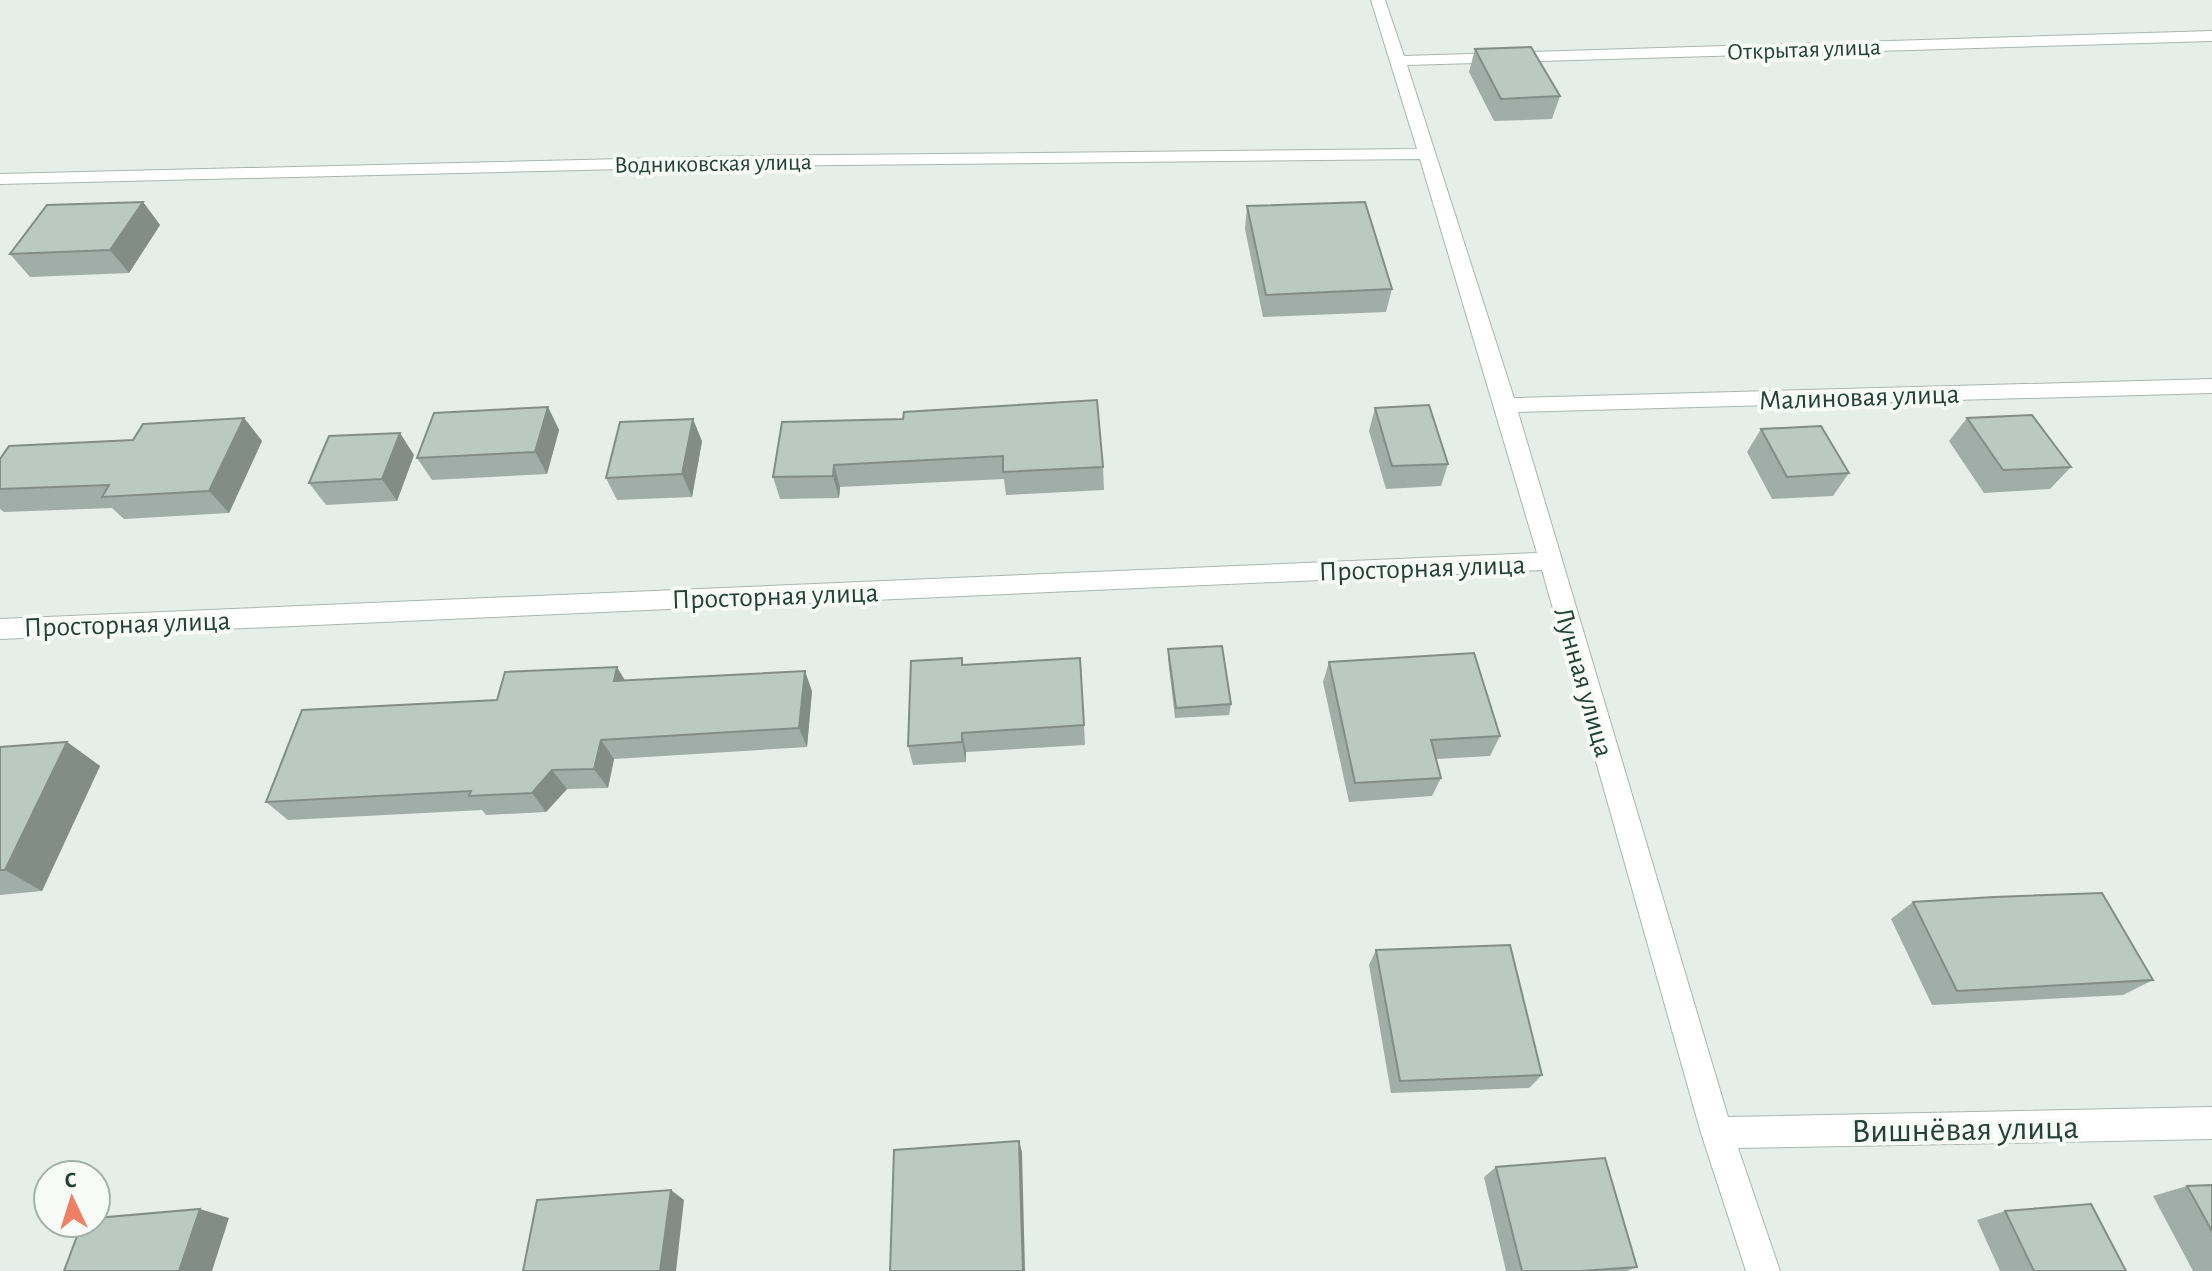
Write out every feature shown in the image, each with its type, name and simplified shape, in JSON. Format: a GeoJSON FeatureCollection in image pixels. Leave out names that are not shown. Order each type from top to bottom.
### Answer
{"type":"FeatureCollection","features":[{"type":"Feature","properties":{"kind":"street","name":"Лунная улица"},"geometry":{"type":"LineString","coordinates":[[1378,0],[1506,405],[1717,1133],[1763,1271]]}},
{"type":"Feature","properties":{"kind":"street","name":"Открытая улица"},"geometry":{"type":"LineString","coordinates":[[1396,61],[2212,36]]}},
{"type":"Feature","properties":{"kind":"street","name":"Водниковская улица"},"geometry":{"type":"LineString","coordinates":[[0,179],[749,161],[1425,154]]}},
{"type":"Feature","properties":{"kind":"street","name":"Малиновая улица"},"geometry":{"type":"LineString","coordinates":[[1506,405],[2212,386]]}},
{"type":"Feature","properties":{"kind":"street","name":"Просторная улица"},"geometry":{"type":"LineString","coordinates":[[0,629],[1549,561]]}},
{"type":"Feature","properties":{"kind":"street","name":"Вишнёвая улица"},"geometry":{"type":"LineString","coordinates":[[1717,1133],[2212,1123]]}},
{"type":"Feature","properties":{"kind":"building"},"geometry":{"type":"Polygon","coordinates":[[[1531,47],[1560,96],[1501,99],[1475,49],[1531,47]]]}},
{"type":"Feature","properties":{"kind":"building"},"geometry":{"type":"Polygon","coordinates":[[[143,202],[110,250],[10,254],[47,205],[143,202]]]}},
{"type":"Feature","properties":{"kind":"building"},"geometry":{"type":"Polygon","coordinates":[[[1365,202],[1392,289],[1266,295],[1247,206],[1365,202]]]}},
{"type":"Feature","properties":{"kind":"building"},"geometry":{"type":"Polygon","coordinates":[[[1097,400],[1103,467],[1003,472],[1003,456],[834,465],[833,476],[773,477],[782,422],[903,419],[904,412],[1097,400]]]}},
{"type":"Feature","properties":{"kind":"building"},"geometry":{"type":"Polygon","coordinates":[[[1429,405],[1448,464],[1392,466],[1375,408],[1429,405]]]}},
{"type":"Feature","properties":{"kind":"building"},"geometry":{"type":"Polygon","coordinates":[[[548,407],[535,452],[417,458],[434,413],[548,407]]]}},
{"type":"Feature","properties":{"kind":"building"},"geometry":{"type":"Polygon","coordinates":[[[2032,415],[2071,467],[2003,470],[1967,418],[2032,415]]]}},
{"type":"Feature","properties":{"kind":"building"},"geometry":{"type":"Polygon","coordinates":[[[244,418],[209,491],[102,497],[109,485],[0,489],[0,459],[9,446],[133,440],[143,424],[244,418]]]}},
{"type":"Feature","properties":{"kind":"building"},"geometry":{"type":"Polygon","coordinates":[[[693,419],[682,474],[606,478],[620,422],[693,419]]]}},
{"type":"Feature","properties":{"kind":"building"},"geometry":{"type":"Polygon","coordinates":[[[1821,426],[1849,473],[1787,477],[1761,429],[1821,426]]]}},
{"type":"Feature","properties":{"kind":"building"},"geometry":{"type":"Polygon","coordinates":[[[400,433],[382,479],[309,483],[329,436],[400,433]]]}},
{"type":"Feature","properties":{"kind":"building"},"geometry":{"type":"Polygon","coordinates":[[[1222,646],[1231,704],[1176,708],[1168,649],[1222,646]]]}},
{"type":"Feature","properties":{"kind":"building"},"geometry":{"type":"Polygon","coordinates":[[[1474,653],[1500,736],[1431,740],[1441,778],[1355,783],[1329,662],[1474,653]]]}},
{"type":"Feature","properties":{"kind":"building"},"geometry":{"type":"Polygon","coordinates":[[[962,658],[962,665],[1080,658],[1084,725],[962,733],[962,742],[908,746],[911,661],[962,658]]]}},
{"type":"Feature","properties":{"kind":"building"},"geometry":{"type":"Polygon","coordinates":[[[617,667],[614,681],[805,671],[799,728],[601,740],[594,769],[552,770],[532,793],[469,796],[471,791],[266,802],[302,710],[497,700],[505,672],[617,667]]]}},
{"type":"Feature","properties":{"kind":"building"},"geometry":{"type":"Polygon","coordinates":[[[67,742],[5,870],[0,870],[0,747],[67,742]]]}},
{"type":"Feature","properties":{"kind":"building"},"geometry":{"type":"Polygon","coordinates":[[[2102,893],[2153,980],[1957,991],[1913,902],[1994,897],[2102,893]]]}},
{"type":"Feature","properties":{"kind":"building"},"geometry":{"type":"Polygon","coordinates":[[[1510,945],[1542,1075],[1400,1081],[1376,950],[1510,945]]]}},
{"type":"Feature","properties":{"kind":"building"},"geometry":{"type":"Polygon","coordinates":[[[1019,1141],[1023,1271],[890,1271],[894,1150],[1019,1141]]]}},
{"type":"Feature","properties":{"kind":"building"},"geometry":{"type":"Polygon","coordinates":[[[1605,1158],[1637,1267],[1522,1271],[1496,1167],[1605,1158]]]}},
{"type":"Feature","properties":{"kind":"building"},"geometry":{"type":"Polygon","coordinates":[[[2212,1185],[2212,1231],[2187,1186],[2212,1185]]]}},
{"type":"Feature","properties":{"kind":"building"},"geometry":{"type":"Polygon","coordinates":[[[671,1190],[660,1271],[523,1271],[537,1200],[671,1190]]]}},
{"type":"Feature","properties":{"kind":"building"},"geometry":{"type":"Polygon","coordinates":[[[2091,1204],[2126,1271],[2034,1271],[2005,1211],[2091,1204]]]}},
{"type":"Feature","properties":{"kind":"building"},"geometry":{"type":"Polygon","coordinates":[[[200,1209],[179,1271],[64,1271],[76,1239],[112,1239],[112,1217],[200,1209]]]}}]}
